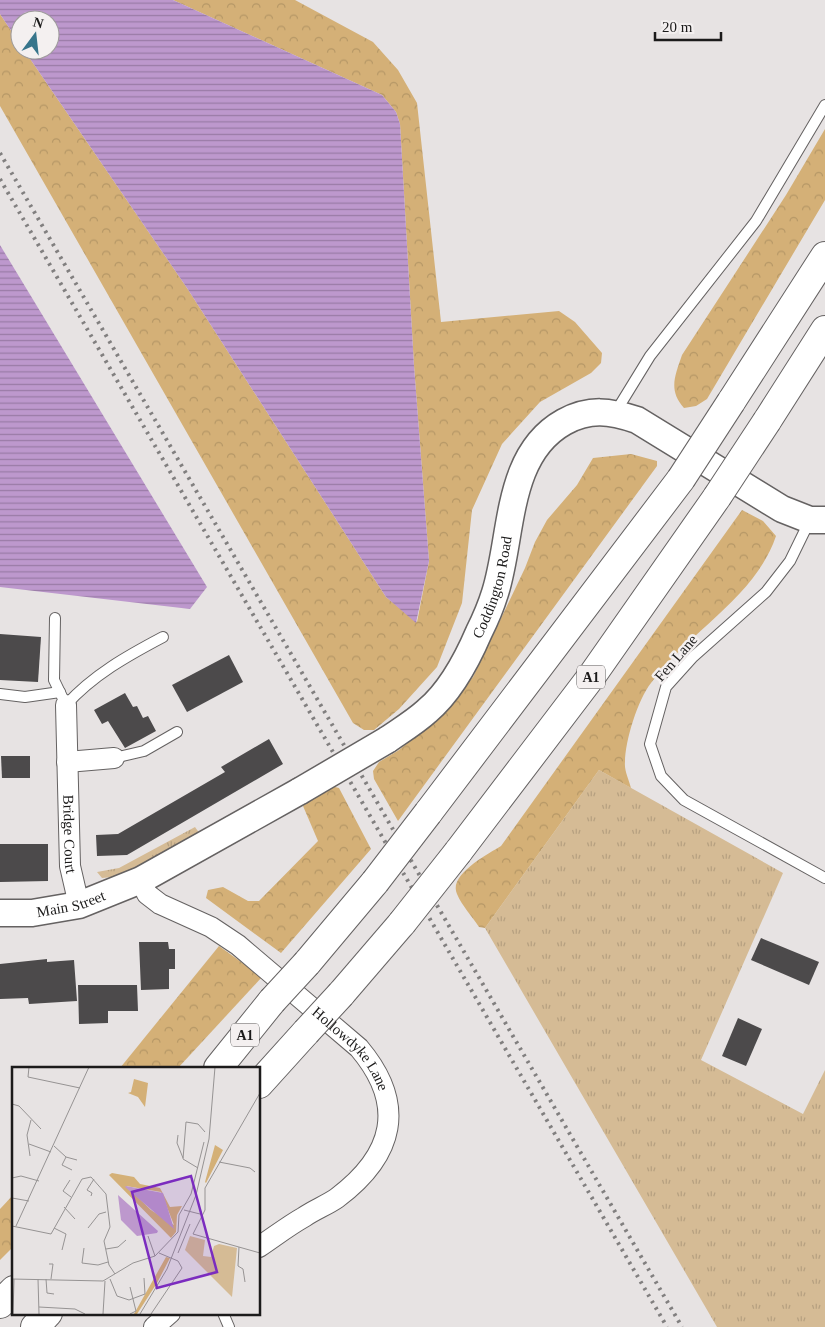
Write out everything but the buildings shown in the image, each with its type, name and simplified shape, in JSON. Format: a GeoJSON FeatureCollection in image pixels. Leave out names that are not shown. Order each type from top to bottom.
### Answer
{"type":"FeatureCollection","features":[{"type":"Feature","properties":{"kind":"highway","name":"A1"},"geometry":{"type":"LineString","coordinates":[[219,1067],[272,1001],[307,963],[375,882],[681,479],[825,256]]}},
{"type":"Feature","properties":{"kind":"highway","name":"A1"},"geometry":{"type":"LineString","coordinates":[[260,1083],[341,994],[402,923],[591,677],[717,497],[825,330]]}},
{"type":"Feature","properties":{"kind":"highway"},"geometry":{"type":"LineString","coordinates":[[0,1304],[12,1292]]}},
{"type":"Feature","properties":{"kind":"highway"},"geometry":{"type":"LineString","coordinates":[[34,1327],[47,1314]]}},
{"type":"Feature","properties":{"kind":"street","name":"Coddington Road"},"geometry":{"type":"LineString","coordinates":[[140,880],[387,740],[428,711],[459,672],[479,633],[495,593],[522,472],[536,446],[546,435],[571,419],[585,414],[615,413],[637,420],[761,498],[818,520]]}},
{"type":"Feature","properties":{"kind":"street","name":"Bridge Court"},"geometry":{"type":"LineString","coordinates":[[63,699],[70,866],[79,905]]}},
{"type":"Feature","properties":{"kind":"street"},"geometry":{"type":"LineString","coordinates":[[67,762],[114,758]]}},
{"type":"Feature","properties":{"kind":"street","name":"Main Street"},"geometry":{"type":"LineString","coordinates":[[0,914],[32,913],[79,905],[140,880]]}},
{"type":"Feature","properties":{"kind":"street","name":"Hollowdyke Lane"},"geometry":{"type":"LineString","coordinates":[[140,880],[147,894],[160,904],[211,927],[238,945],[360,1048],[373,1064],[384,1085],[388,1126],[382,1151],[364,1173],[337,1198],[260,1246]]}},
{"type":"Feature","properties":{"kind":"street"},"geometry":{"type":"LineString","coordinates":[[154,1327],[169,1314]]}},
{"type":"Feature","properties":{"kind":"lane"},"geometry":{"type":"LineString","coordinates":[[615,413],[650,356],[756,221],[825,105]]}},
{"type":"Feature","properties":{"kind":"lane","name":"Fen Lane"},"geometry":{"type":"LineString","coordinates":[[818,520],[766,592],[693,657],[666,687],[650,744],[661,776],[684,800],[825,878]]}},
{"type":"Feature","properties":{"kind":"lane"},"geometry":{"type":"LineString","coordinates":[[55,618],[54,680],[63,699]]}},
{"type":"Feature","properties":{"kind":"lane"},"geometry":{"type":"LineString","coordinates":[[0,694],[63,699],[123,659],[163,637]]}},
{"type":"Feature","properties":{"kind":"lane"},"geometry":{"type":"LineString","coordinates":[[114,758],[144,751],[177,732]]}},
{"type":"Feature","properties":{"kind":"lane"},"geometry":{"type":"LineString","coordinates":[[223,1314],[229,1327]]}},
{"type":"Feature","properties":{"kind":"green space"},"geometry":{"type":"Polygon","coordinates":[[[173,0],[295,0],[373,42],[398,70],[417,103],[441,322],[559,311],[575,322],[602,353],[601,363],[591,373],[540,402],[502,444],[472,510],[462,603],[437,667],[399,709],[374,730],[364,730],[353,723],[0,106],[0,14],[10,29],[10,60],[31,60],[187,288],[386,597],[417,622],[429,561],[414,366],[400,124],[396,112],[382,95],[173,0]]]}},
{"type":"Feature","properties":{"kind":"green space"},"geometry":{"type":"Polygon","coordinates":[[[825,129],[825,200],[707,399],[696,406],[684,408],[674,389],[675,376],[682,355],[786,195],[825,129]]]}},
{"type":"Feature","properties":{"kind":"green space"},"geometry":{"type":"Polygon","coordinates":[[[631,454],[657,461],[657,466],[398,821],[374,779],[373,771],[379,762],[399,750],[443,713],[473,677],[547,520],[577,485],[593,458],[631,454]]]}},
{"type":"Feature","properties":{"kind":"green space"},"geometry":{"type":"Polygon","coordinates":[[[742,510],[763,521],[776,536],[766,558],[753,578],[720,613],[666,664],[646,690],[633,721],[627,743],[625,768],[631,788],[599,770],[485,928],[479,927],[457,894],[458,880],[471,866],[501,846],[742,510]]]}},
{"type":"Feature","properties":{"kind":"green space"},"geometry":{"type":"Polygon","coordinates":[[[599,770],[783,873],[701,1060],[803,1114],[825,1070],[825,1327],[717,1327],[485,928],[599,770]]]}},
{"type":"Feature","properties":{"kind":"green space"},"geometry":{"type":"Polygon","coordinates":[[[331,786],[339,788],[371,849],[281,953],[206,898],[208,890],[223,887],[248,901],[259,901],[318,841],[303,806],[331,786]]]}},
{"type":"Feature","properties":{"kind":"green space"},"geometry":{"type":"Polygon","coordinates":[[[195,827],[200,834],[115,882],[113,877],[102,878],[97,872],[119,868],[195,827]]]}},
{"type":"Feature","properties":{"kind":"green space"},"geometry":{"type":"Polygon","coordinates":[[[219,946],[262,977],[179,1067],[121,1067],[219,946]]]}},
{"type":"Feature","properties":{"kind":"green space"},"geometry":{"type":"Polygon","coordinates":[[[12,1196],[12,1248],[0,1260],[0,1209],[12,1196]]]}},
{"type":"Feature","properties":{"kind":"shaded area"},"geometry":{"type":"Polygon","coordinates":[[[0,0],[173,0],[382,95],[396,112],[400,124],[414,366],[429,561],[416,623],[386,597],[187,288],[31,60],[60,60],[60,10],[10,10],[10,29],[0,14],[0,0]]]}},
{"type":"Feature","properties":{"kind":"shaded area"},"geometry":{"type":"Polygon","coordinates":[[[0,245],[207,587],[190,609],[0,587],[0,245]]]}},
{"type":"Feature","properties":{"kind":"railway"},"geometry":{"type":"LineString","coordinates":[[0,153],[682,1327]]}},
{"type":"Feature","properties":{"kind":"railway"},"geometry":{"type":"LineString","coordinates":[[0,179],[667,1327]]}}]}
